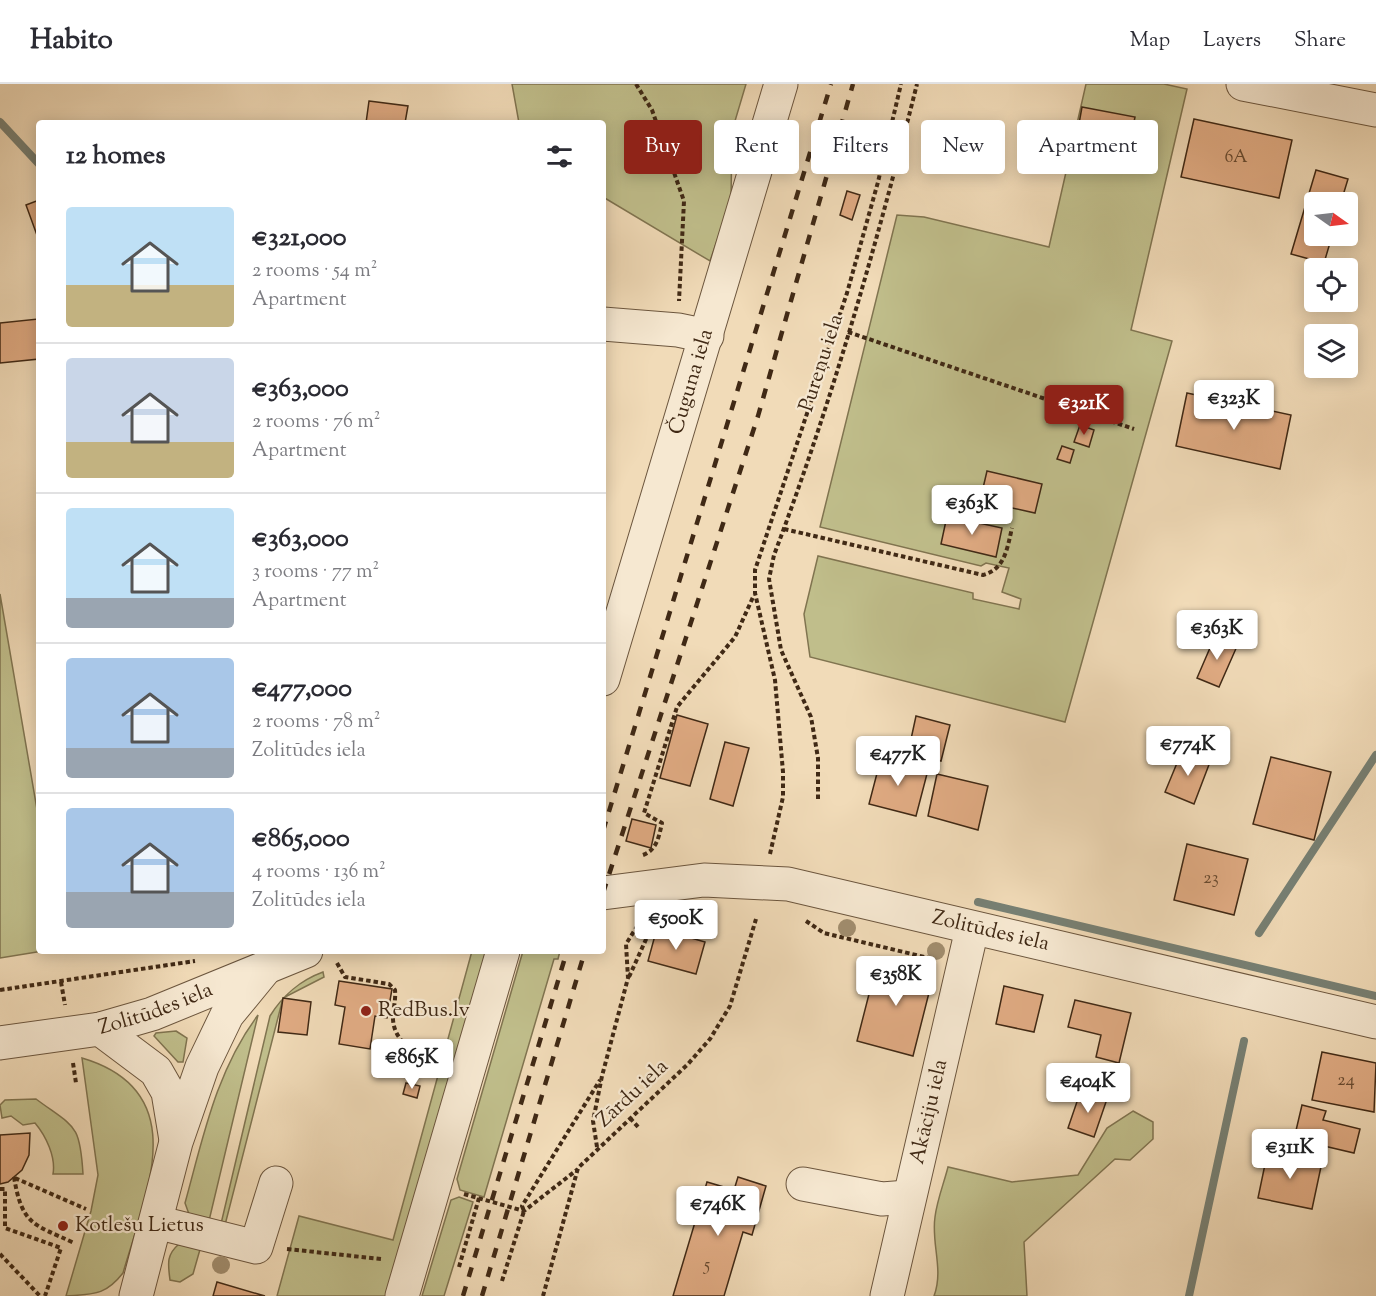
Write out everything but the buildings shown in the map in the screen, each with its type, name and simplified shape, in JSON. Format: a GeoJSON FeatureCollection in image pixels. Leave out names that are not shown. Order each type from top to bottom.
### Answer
{"type":"FeatureCollection","features":[{"type":"Feature","properties":{"kind":"street","name":"Čuguna iela"},"geometry":{"type":"LineString","coordinates":[[606,667],[693,333],[781,84]]}},
{"type":"Feature","properties":{"kind":"street"},"geometry":{"type":"LineString","coordinates":[[1243,84],[1376,110]]}},
{"type":"Feature","properties":{"kind":"street"},"geometry":{"type":"LineString","coordinates":[[606,324],[693,333]]}},
{"type":"Feature","properties":{"kind":"street","name":"Zolitūdes iela"},"geometry":{"type":"LineString","coordinates":[[609,892],[704,880],[788,884],[1376,1022]]}},
{"type":"Feature","properties":{"kind":"street","name":"Akāciju iela"},"geometry":{"type":"LineString","coordinates":[[887,1296],[908,1197],[972,929]]}},
{"type":"Feature","properties":{"kind":"street","name":"Zolitūdes iela"},"geometry":{"type":"LineString","coordinates":[[0,1043],[100,1029],[152,1014],[299,954]]}},
{"type":"Feature","properties":{"kind":"street"},"geometry":{"type":"LineString","coordinates":[[402,1296],[502,954]]}},
{"type":"Feature","properties":{"kind":"street"},"geometry":{"type":"LineString","coordinates":[[136,1296],[176,1142],[216,1035],[226,1015],[264,970]]}},
{"type":"Feature","properties":{"kind":"street"},"geometry":{"type":"LineString","coordinates":[[100,1029],[156,1071],[168,1092],[176,1142]]}},
{"type":"Feature","properties":{"kind":"street"},"geometry":{"type":"LineString","coordinates":[[156,1222],[256,1248],[276,1183]]}},
{"type":"Feature","properties":{"kind":"street"},"geometry":{"type":"LineString","coordinates":[[803,1184],[882,1199],[908,1197]]}},
{"type":"Feature","properties":{"kind":"path"},"geometry":{"type":"LineString","coordinates":[[636,84],[652,110],[684,201],[693,333]]}},
{"type":"Feature","properties":{"kind":"path"},"geometry":{"type":"LineString","coordinates":[[770,855],[783,797],[783,772],[775,680],[755,593],[755,570],[847,293],[878,182],[901,84]]}},
{"type":"Feature","properties":{"kind":"path","name":"Pureņu iela"},"geometry":{"type":"LineString","coordinates":[[818,799],[818,758],[811,717],[781,650],[769,579],[848,332],[888,198],[917,84]]}},
{"type":"Feature","properties":{"kind":"path"},"geometry":{"type":"LineString","coordinates":[[848,332],[1134,429]]}},
{"type":"Feature","properties":{"kind":"path"},"geometry":{"type":"LineString","coordinates":[[784,529],[983,575],[993,572],[1001,564],[1012,528]]}},
{"type":"Feature","properties":{"kind":"path"},"geometry":{"type":"LineString","coordinates":[[609,892],[626,862],[649,853],[658,840],[662,823],[644,813],[677,707],[735,637],[755,593]]}},
{"type":"Feature","properties":{"kind":"path"},"geometry":{"type":"LineString","coordinates":[[597,1148],[593,1121],[602,1076],[628,978],[652,926],[670,913]]}},
{"type":"Feature","properties":{"kind":"path"},"geometry":{"type":"LineString","coordinates":[[628,978],[626,944],[643,917]]}},
{"type":"Feature","properties":{"kind":"path","name":"Zārdu iela"},"geometry":{"type":"LineString","coordinates":[[543,1296],[578,1168],[688,1064],[710,1039],[730,1006],[756,919]]}},
{"type":"Feature","properties":{"kind":"path"},"geometry":{"type":"LineString","coordinates":[[0,990],[196,961]]}},
{"type":"Feature","properties":{"kind":"path"},"geometry":{"type":"LineString","coordinates":[[337,963],[345,976],[389,984],[395,990],[395,1028],[406,1045],[426,1058],[468,1071]]}},
{"type":"Feature","properties":{"kind":"path"},"geometry":{"type":"LineString","coordinates":[[61,982],[66,1011]]}},
{"type":"Feature","properties":{"kind":"path"},"geometry":{"type":"LineString","coordinates":[[73,1062],[76,1083]]}},
{"type":"Feature","properties":{"kind":"path"},"geometry":{"type":"LineString","coordinates":[[524,1211],[522,1206],[602,1076]]}},
{"type":"Feature","properties":{"kind":"path"},"geometry":{"type":"LineString","coordinates":[[630,1118],[639,1128]]}},
{"type":"Feature","properties":{"kind":"path"},"geometry":{"type":"LineString","coordinates":[[502,1281],[524,1211],[578,1168]]}},
{"type":"Feature","properties":{"kind":"path"},"geometry":{"type":"LineString","coordinates":[[74,1243],[44,1232],[28,1218],[17,1196],[14,1177],[86,1209]]}},
{"type":"Feature","properties":{"kind":"path"},"geometry":{"type":"LineString","coordinates":[[434,1186],[524,1211]]}},
{"type":"Feature","properties":{"kind":"path"},"geometry":{"type":"LineString","coordinates":[[0,1189],[5,1189],[5,1228],[61,1248],[45,1296]]}},
{"type":"Feature","properties":{"kind":"path"},"geometry":{"type":"LineString","coordinates":[[459,1268],[478,1198]]}},
{"type":"Feature","properties":{"kind":"path"},"geometry":{"type":"LineString","coordinates":[[256,1248],[290,1249],[400,1263],[412,1259]]}},
{"type":"Feature","properties":{"kind":"path"},"geometry":{"type":"LineString","coordinates":[[0,1254],[40,1296]]}},
{"type":"Feature","properties":{"kind":"shaded area"},"geometry":{"type":"Polygon","coordinates":[[[512,84],[746,84],[735,120],[714,120],[714,174],[731,174],[731,200],[710,261],[606,199],[606,120],[518,120],[512,84]]]}},
{"type":"Feature","properties":{"kind":"shaded area"},"geometry":{"type":"Polygon","coordinates":[[[1086,84],[1164,84],[1187,89],[1131,330],[1172,341],[1065,722],[810,657],[804,614],[818,556],[973,593],[973,599],[1019,609],[1021,599],[1002,592],[1009,568],[986,563],[981,566],[820,527],[897,215],[924,217],[1049,247],[1066,174],[1158,174],[1158,120],[1078,120],[1086,84]]]}},
{"type":"Feature","properties":{"kind":"shaded area"},"geometry":{"type":"Polygon","coordinates":[[[0,594],[36,804],[36,952],[0,958],[0,594]]]}},
{"type":"Feature","properties":{"kind":"shaded area"},"geometry":{"type":"Polygon","coordinates":[[[471,954],[488,954],[390,1296],[277,1296],[299,1216],[393,1240],[471,954]]]}},
{"type":"Feature","properties":{"kind":"shaded area"},"geometry":{"type":"Polygon","coordinates":[[[522,954],[559,954],[558,959],[554,959],[484,1197],[460,1190],[457,1179],[522,954]]]}},
{"type":"Feature","properties":{"kind":"shaded area"},"geometry":{"type":"Polygon","coordinates":[[[323,972],[324,977],[285,997],[300,984],[323,972]]]}},
{"type":"Feature","properties":{"kind":"shaded area"},"geometry":{"type":"Polygon","coordinates":[[[283,999],[225,1225],[220,1228],[270,1016],[283,999]]]}},
{"type":"Feature","properties":{"kind":"shaded area"},"geometry":{"type":"Polygon","coordinates":[[[258,1015],[208,1225],[190,1217],[185,1203],[221,1082],[231,1059],[258,1015]]]}},
{"type":"Feature","properties":{"kind":"shaded area"},"geometry":{"type":"Polygon","coordinates":[[[176,1031],[187,1038],[183,1062],[178,1062],[154,1036],[156,1033],[176,1031]]]}},
{"type":"Feature","properties":{"kind":"shaded area"},"geometry":{"type":"Polygon","coordinates":[[[82,1058],[117,1073],[139,1094],[150,1119],[153,1148],[150,1179],[123,1273],[104,1290],[91,1294],[66,1296],[91,1211],[98,1175],[82,1058]]]}},
{"type":"Feature","properties":{"kind":"shaded area"},"geometry":{"type":"Polygon","coordinates":[[[36,1099],[73,1128],[80,1145],[83,1174],[53,1174],[54,1167],[49,1147],[35,1123],[23,1125],[11,1116],[2,1118],[0,1105],[5,1100],[36,1099]]]}},
{"type":"Feature","properties":{"kind":"shaded area"},"geometry":{"type":"Polygon","coordinates":[[[1133,1111],[1153,1122],[1153,1139],[1130,1160],[1115,1159],[1024,1242],[1027,1296],[934,1296],[938,1276],[935,1217],[948,1167],[1012,1182],[1078,1175],[1107,1128],[1133,1111]]]}},
{"type":"Feature","properties":{"kind":"shaded area"},"geometry":{"type":"Polygon","coordinates":[[[459,1197],[473,1202],[444,1296],[422,1296],[451,1200],[459,1197]]]}},
{"type":"Feature","properties":{"kind":"shaded area"},"geometry":{"type":"Polygon","coordinates":[[[179,1244],[201,1246],[193,1274],[180,1282],[170,1280],[169,1264],[172,1252],[179,1244]]]}},
{"type":"Feature","properties":{"kind":"waterway"},"geometry":{"type":"LineString","coordinates":[[0,122],[36,161]]}},
{"type":"Feature","properties":{"kind":"waterway"},"geometry":{"type":"LineString","coordinates":[[1259,933],[1376,755]]}},
{"type":"Feature","properties":{"kind":"waterway"},"geometry":{"type":"LineString","coordinates":[[978,902],[1376,996]]}},
{"type":"Feature","properties":{"kind":"waterway"},"geometry":{"type":"LineString","coordinates":[[1189,1296],[1244,1041]]}},
{"type":"Feature","properties":{"kind":"railway"},"geometry":{"type":"LineString","coordinates":[[606,821],[831,84]]}},
{"type":"Feature","properties":{"kind":"railway"},"geometry":{"type":"LineString","coordinates":[[606,884],[758,416],[853,84]]}},
{"type":"Feature","properties":{"kind":"railway"},"geometry":{"type":"LineString","coordinates":[[463,1296],[566,954]]}},
{"type":"Feature","properties":{"kind":"railway"},"geometry":{"type":"LineString","coordinates":[[482,1296],[584,954]]}},
{"type":"Feature","properties":{"kind":"place","name":"RedBus.lv"},"geometry":{"type":"Point","coordinates":[366,1011]}},
{"type":"Feature","properties":{"kind":"place","name":"Kotlešu Lietus"},"geometry":{"type":"Point","coordinates":[63,1226]}}]}
